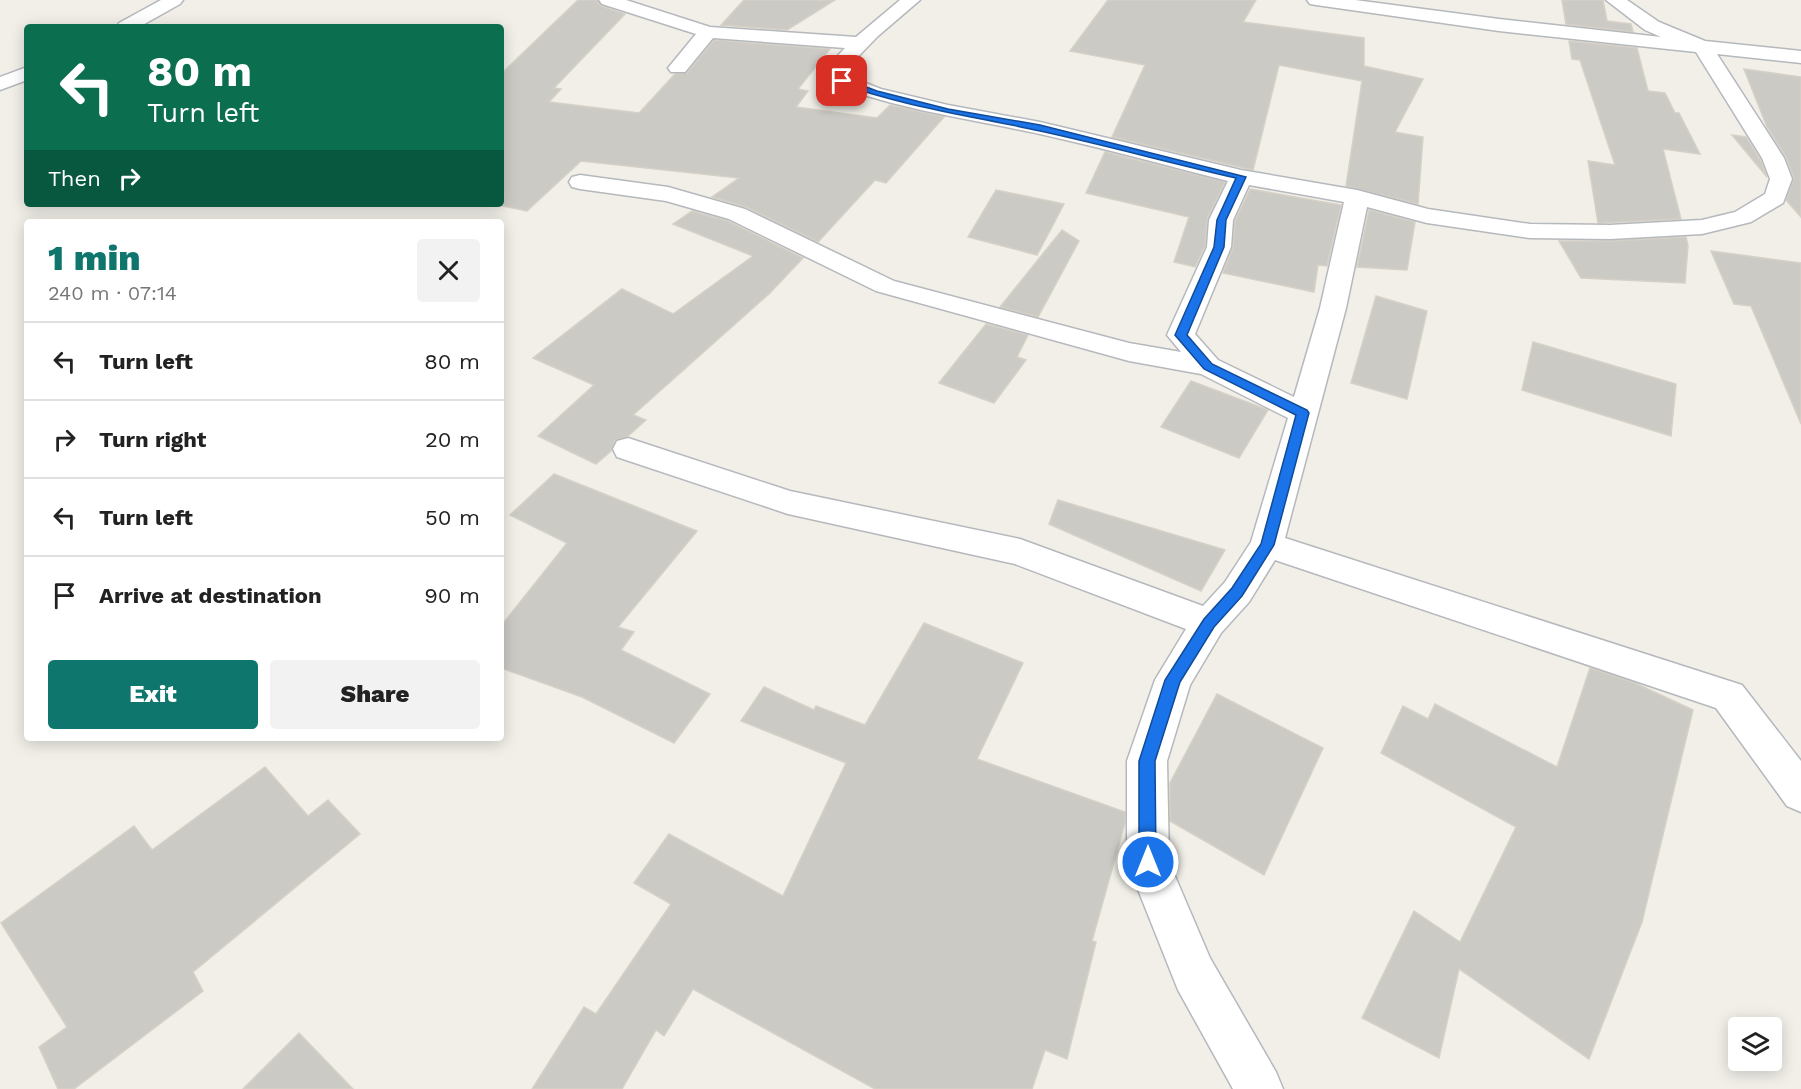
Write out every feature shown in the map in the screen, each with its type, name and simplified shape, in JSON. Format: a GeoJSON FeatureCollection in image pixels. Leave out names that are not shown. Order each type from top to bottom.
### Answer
{"type":"FeatureCollection","features":[{"type":"Feature","properties":{"kind":"street"},"geometry":{"type":"LineString","coordinates":[[131,24],[174,0]]}},
{"type":"Feature","properties":{"kind":"street"},"geometry":{"type":"LineString","coordinates":[[910,0],[836,68],[842,81],[874,93],[948,111],[1040,128],[1241,177],[1357,197],[1427,216],[1530,231],[1610,231],[1702,227],[1743,218],[1774,198],[1781,179],[1773,158],[1703,47],[1652,26],[1615,0]]}},
{"type":"Feature","properties":{"kind":"street"},"geometry":{"type":"LineString","coordinates":[[1316,0],[1499,25],[1801,57]]}},
{"type":"Feature","properties":{"kind":"street"},"geometry":{"type":"LineString","coordinates":[[620,2],[708,33],[861,43]]}},
{"type":"Feature","properties":{"kind":"street"},"geometry":{"type":"LineString","coordinates":[[678,68],[708,33]]}},
{"type":"Feature","properties":{"kind":"street"},"geometry":{"type":"LineString","coordinates":[[0,84],[24,74]]}},
{"type":"Feature","properties":{"kind":"street"},"geometry":{"type":"LineString","coordinates":[[1208,366],[1181,335],[1219,247],[1221,220],[1241,177]]}},
{"type":"Feature","properties":{"kind":"street"},"geometry":{"type":"LineString","coordinates":[[580,182],[668,194],[737,214],[885,286],[1129,352],[1208,366],[1303,413]]}},
{"type":"Feature","properties":{"kind":"street"},"geometry":{"type":"LineString","coordinates":[[1259,1089],[1194,974],[1148,862],[1147,761],[1173,680],[1209,623],[1237,592],[1267,545],[1333,308],[1357,197]]}},
{"type":"Feature","properties":{"kind":"street"},"geometry":{"type":"LineString","coordinates":[[628,449],[788,502],[1020,552],[1209,623]]}},
{"type":"Feature","properties":{"kind":"street"},"geometry":{"type":"LineString","coordinates":[[1267,545],[1728,696],[1801,793]]}},
{"type":"Feature","properties":{"kind":"building"},"geometry":{"type":"Polygon","coordinates":[[[578,0],[597,0],[601,6],[625,14],[554,88],[561,89],[549,102],[639,113],[675,74],[687,73],[714,40],[830,49],[798,89],[808,91],[796,107],[877,118],[890,105],[944,117],[886,183],[875,180],[818,242],[746,207],[712,197],[739,178],[581,161],[527,211],[504,206],[504,71],[578,0]]]}},
{"type":"Feature","properties":{"kind":"building"},"geometry":{"type":"Polygon","coordinates":[[[744,0],[835,0],[787,30],[721,25],[744,0]]]}},
{"type":"Feature","properties":{"kind":"building"},"geometry":{"type":"Polygon","coordinates":[[[1108,0],[1256,0],[1243,22],[1364,38],[1364,66],[1423,79],[1395,132],[1423,137],[1418,204],[1346,186],[1362,81],[1279,65],[1253,170],[1112,137],[1145,65],[1070,51],[1108,0]]]}},
{"type":"Feature","properties":{"kind":"building"},"geometry":{"type":"Polygon","coordinates":[[[1562,0],[1603,0],[1607,21],[1631,24],[1633,32],[1566,24],[1562,0]]]}},
{"type":"Feature","properties":{"kind":"building"},"geometry":{"type":"Polygon","coordinates":[[[1569,41],[1637,48],[1648,91],[1665,93],[1675,113],[1679,113],[1700,154],[1663,149],[1681,219],[1598,223],[1588,161],[1615,165],[1580,60],[1572,59],[1569,41]]]}},
{"type":"Feature","properties":{"kind":"building"},"geometry":{"type":"Polygon","coordinates":[[[1744,69],[1801,77],[1801,217],[1786,200],[1794,178],[1786,157],[1767,127],[1744,69]]]}},
{"type":"Feature","properties":{"kind":"building"},"geometry":{"type":"Polygon","coordinates":[[[1732,135],[1746,137],[1760,159],[1767,177],[1732,135]]]}},
{"type":"Feature","properties":{"kind":"building"},"geometry":{"type":"Polygon","coordinates":[[[1105,152],[1225,182],[1207,219],[1205,246],[1195,267],[1174,262],[1189,217],[1086,193],[1105,152]]]}},
{"type":"Feature","properties":{"kind":"building"},"geometry":{"type":"Polygon","coordinates":[[[1250,189],[1341,205],[1327,266],[1318,265],[1314,292],[1223,273],[1233,247],[1235,221],[1250,189]]]}},
{"type":"Feature","properties":{"kind":"building"},"geometry":{"type":"Polygon","coordinates":[[[996,190],[1064,204],[1037,255],[968,237],[996,190]]]}},
{"type":"Feature","properties":{"kind":"building"},"geometry":{"type":"Polygon","coordinates":[[[1369,210],[1415,222],[1407,270],[1357,267],[1369,210]]]}},
{"type":"Feature","properties":{"kind":"building"},"geometry":{"type":"Polygon","coordinates":[[[692,211],[728,221],[803,258],[770,293],[633,415],[646,420],[628,436],[615,440],[611,451],[596,464],[538,436],[594,385],[533,358],[622,289],[673,314],[753,256],[673,224],[692,211]]]}},
{"type":"Feature","properties":{"kind":"building"},"geometry":{"type":"Polygon","coordinates":[[[1062,230],[1079,241],[1038,317],[1000,307],[1062,230]]]}},
{"type":"Feature","properties":{"kind":"building"},"geometry":{"type":"Polygon","coordinates":[[[1686,237],[1688,246],[1685,283],[1581,278],[1559,241],[1610,241],[1686,237]]]}},
{"type":"Feature","properties":{"kind":"building"},"geometry":{"type":"Polygon","coordinates":[[[1711,251],[1801,263],[1801,424],[1751,306],[1734,304],[1711,251]]]}},
{"type":"Feature","properties":{"kind":"building"},"geometry":{"type":"Polygon","coordinates":[[[1376,296],[1427,311],[1407,399],[1351,383],[1376,296]]]}},
{"type":"Feature","properties":{"kind":"building"},"geometry":{"type":"Polygon","coordinates":[[[986,324],[1028,335],[1017,357],[1026,360],[994,403],[939,383],[986,324]]]}},
{"type":"Feature","properties":{"kind":"building"},"geometry":{"type":"Polygon","coordinates":[[[1533,342],[1676,384],[1671,436],[1522,390],[1533,342]]]}},
{"type":"Feature","properties":{"kind":"building"},"geometry":{"type":"Polygon","coordinates":[[[1191,381],[1268,410],[1239,458],[1161,427],[1191,381]]]}},
{"type":"Feature","properties":{"kind":"building"},"geometry":{"type":"Polygon","coordinates":[[[554,474],[697,531],[618,627],[634,632],[621,650],[710,694],[674,743],[582,697],[504,669],[504,622],[567,543],[510,515],[554,474]]]}},
{"type":"Feature","properties":{"kind":"building"},"geometry":{"type":"Polygon","coordinates":[[[1058,500],[1225,550],[1201,591],[1049,524],[1058,500]]]}},
{"type":"Feature","properties":{"kind":"building"},"geometry":{"type":"Polygon","coordinates":[[[924,623],[1023,663],[977,759],[1125,812],[1125,823],[1092,941],[1096,942],[1067,1059],[1045,1050],[1032,1089],[875,1089],[693,989],[664,1036],[656,1030],[622,1089],[532,1089],[584,1007],[596,1014],[671,904],[634,883],[669,834],[783,896],[846,763],[741,721],[764,687],[814,710],[816,706],[865,725],[924,623]]]}},
{"type":"Feature","properties":{"kind":"building"},"geometry":{"type":"Polygon","coordinates":[[[1590,668],[1635,683],[1693,710],[1642,922],[1589,1059],[1459,969],[1439,1058],[1362,1018],[1414,911],[1460,942],[1516,827],[1381,753],[1403,706],[1428,719],[1435,704],[1557,767],[1590,668]]]}},
{"type":"Feature","properties":{"kind":"building"},"geometry":{"type":"Polygon","coordinates":[[[1217,694],[1323,748],[1264,875],[1170,821],[1170,783],[1217,694]]]}},
{"type":"Feature","properties":{"kind":"building"},"geometry":{"type":"Polygon","coordinates":[[[265,767],[308,816],[328,800],[360,834],[193,972],[203,991],[74,1089],[58,1089],[39,1047],[67,1027],[1,923],[134,826],[152,850],[265,767]]]}},
{"type":"Feature","properties":{"kind":"building"},"geometry":{"type":"Polygon","coordinates":[[[299,1033],[353,1089],[243,1089],[299,1033]]]}},
{"type":"Feature","properties":{"kind":"route"},"geometry":{"type":"LineString","coordinates":[[842,81],[874,93],[948,111],[1040,128],[1241,177],[1221,220],[1219,247],[1181,335],[1208,366],[1303,413],[1267,545],[1237,592],[1209,623],[1173,680],[1147,761],[1148,862]]}}]}
